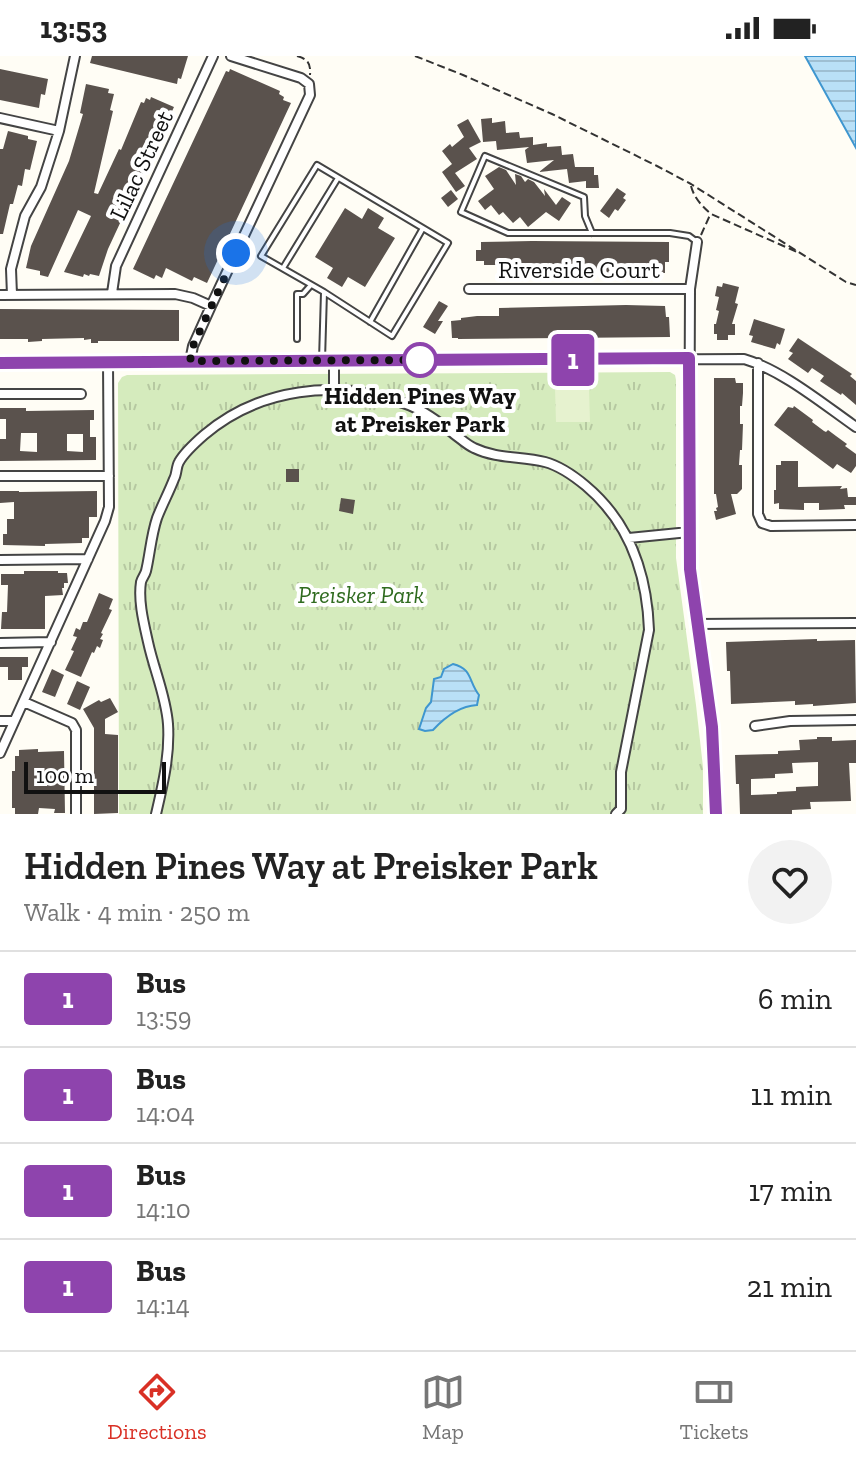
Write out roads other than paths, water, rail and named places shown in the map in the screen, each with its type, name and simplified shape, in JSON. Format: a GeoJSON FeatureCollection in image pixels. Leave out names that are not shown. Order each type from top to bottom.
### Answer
{"type":"FeatureCollection","features":[{"type":"Feature","properties":{"kind":"street"},"geometry":{"type":"LineString","coordinates":[[12,295],[11,269],[25,216],[41,187],[59,131],[75,56]]}},
{"type":"Feature","properties":{"kind":"street","name":"Lilac Street"},"geometry":{"type":"LineString","coordinates":[[112,293],[116,266],[213,56]]}},
{"type":"Feature","properties":{"kind":"street"},"geometry":{"type":"LineString","coordinates":[[190,361],[193,346],[211,306],[310,95],[309,84],[301,78],[231,56]]}},
{"type":"Feature","properties":{"kind":"street"},"geometry":{"type":"LineString","coordinates":[[0,118],[59,131]]}},
{"type":"Feature","properties":{"kind":"street"},"geometry":{"type":"LineString","coordinates":[[697,242],[690,289],[690,569],[712,727],[716,814]]}},
{"type":"Feature","properties":{"kind":"street","name":"Riverside Court"},"geometry":{"type":"LineString","coordinates":[[469,289],[690,289]]}},
{"type":"Feature","properties":{"kind":"street"},"geometry":{"type":"LineString","coordinates":[[0,295],[175,294],[211,306]]}},
{"type":"Feature","properties":{"kind":"street"},"geometry":{"type":"LineString","coordinates":[[0,363],[744,359],[777,373],[856,427]]}},
{"type":"Feature","properties":{"kind":"street"},"geometry":{"type":"LineString","coordinates":[[334,360],[334,389]]}},
{"type":"Feature","properties":{"kind":"street"},"geometry":{"type":"LineString","coordinates":[[0,753],[109,507],[108,362]]}},
{"type":"Feature","properties":{"kind":"street"},"geometry":{"type":"LineString","coordinates":[[758,363],[758,514],[762,523],[771,526],[856,525]]}},
{"type":"Feature","properties":{"kind":"street"},"geometry":{"type":"LineString","coordinates":[[156,814],[167,765],[168,725],[163,693],[144,625],[141,583],[158,516],[179,462],[216,425],[243,409],[304,391],[334,389],[362,391],[405,403],[429,416],[471,447],[494,456],[547,462],[572,474],[618,520],[637,557],[648,606],[649,630],[621,772],[621,809],[616,814]]}},
{"type":"Feature","properties":{"kind":"street"},"geometry":{"type":"LineString","coordinates":[[0,394],[81,394]]}},
{"type":"Feature","properties":{"kind":"street"},"geometry":{"type":"LineString","coordinates":[[0,476],[109,476]]}},
{"type":"Feature","properties":{"kind":"street"},"geometry":{"type":"LineString","coordinates":[[629,538],[689,532]]}},
{"type":"Feature","properties":{"kind":"street"},"geometry":{"type":"LineString","coordinates":[[0,560],[88,559]]}},
{"type":"Feature","properties":{"kind":"street"},"geometry":{"type":"LineString","coordinates":[[696,624],[856,623]]}},
{"type":"Feature","properties":{"kind":"street"},"geometry":{"type":"LineString","coordinates":[[0,643],[51,642]]}},
{"type":"Feature","properties":{"kind":"street"},"geometry":{"type":"LineString","coordinates":[[24,702],[72,723],[76,730],[76,814]]}},
{"type":"Feature","properties":{"kind":"street"},"geometry":{"type":"LineString","coordinates":[[755,726],[790,721],[856,720]]}},
{"type":"Feature","properties":{"kind":"street"},"geometry":{"type":"LineString","coordinates":[[0,721],[14,721]]}},
{"type":"Feature","properties":{"kind":"lane"},"geometry":{"type":"LineString","coordinates":[[592,233],[585,216],[584,197],[485,156],[461,212],[508,233],[592,233],[670,233],[689,236],[697,242]]}},
{"type":"Feature","properties":{"kind":"lane"},"geometry":{"type":"LineString","coordinates":[[317,165],[423,228],[448,243],[392,336],[261,256],[317,165]]}},
{"type":"Feature","properties":{"kind":"lane"},"geometry":{"type":"LineString","coordinates":[[283,268],[339,178]]}},
{"type":"Feature","properties":{"kind":"lane"},"geometry":{"type":"LineString","coordinates":[[370,322],[423,228]]}},
{"type":"Feature","properties":{"kind":"lane"},"geometry":{"type":"LineString","coordinates":[[297,339],[297,294],[303,294],[311,285]]}},
{"type":"Feature","properties":{"kind":"lane"},"geometry":{"type":"LineString","coordinates":[[322,360],[324,292]]}},
{"type":"Feature","properties":{"kind":"water"},"geometry":{"type":"Polygon","coordinates":[[[805,56],[856,56],[856,148],[805,56]]]}},
{"type":"Feature","properties":{"kind":"water"},"geometry":{"type":"Polygon","coordinates":[[[453,664],[464,669],[469,676],[479,695],[477,705],[453,713],[433,730],[419,729],[431,702],[434,679],[441,677],[444,669],[453,664]]]}},
{"type":"Feature","properties":{"kind":"place","name":"Hidden Pines Way at Preisker Park"},"geometry":{"type":"Point","coordinates":[420,360]}},
{"type":"Feature","properties":{"kind":"park label","name":"Preisker Park"},"geometry":{"type":"Point","coordinates":[361,594]}}]}
